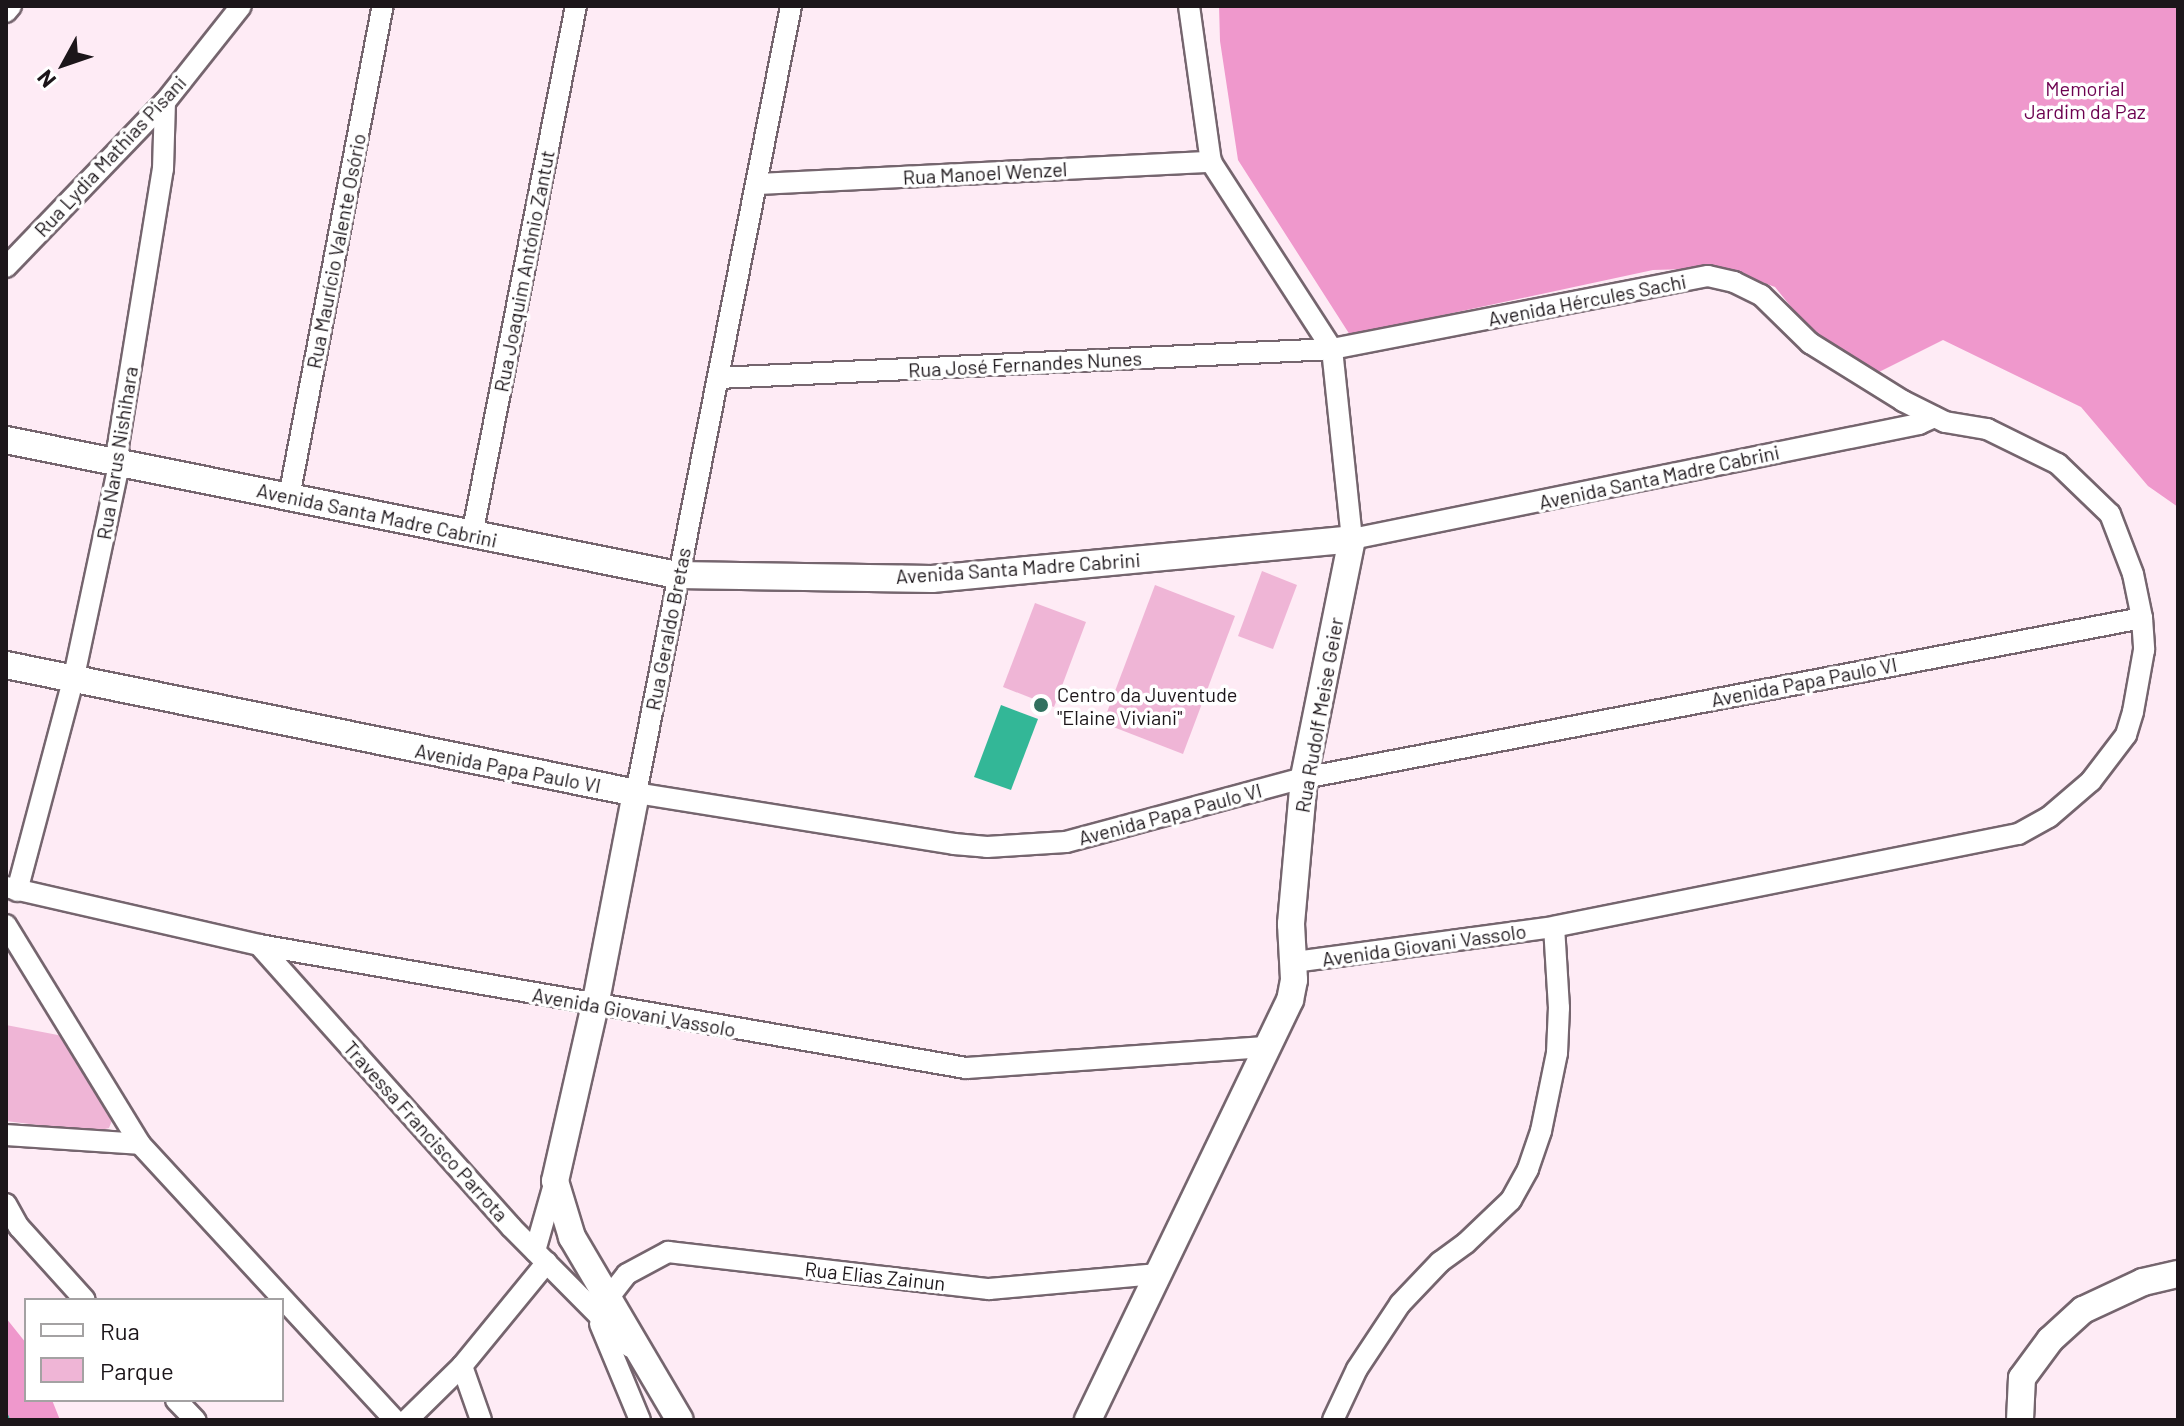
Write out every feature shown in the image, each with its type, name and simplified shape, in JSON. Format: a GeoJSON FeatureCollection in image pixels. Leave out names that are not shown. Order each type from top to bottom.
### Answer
{"type":"FeatureCollection","features":[{"type":"Feature","properties":{"kind":"main road","name":"Avenida Santa Madre Cabrini"},"geometry":{"type":"LineString","coordinates":[[6,440],[677,575],[932,579],[1352,539]]}},
{"type":"Feature","properties":{"kind":"main road","name":"Rua Rudolf Meise Geier"},"geometry":{"type":"LineString","coordinates":[[1088,1420],[1290,1000],[1294,962],[1291,924],[1304,778],[1352,539]]}},
{"type":"Feature","properties":{"kind":"main road","name":"Avenida Papa Paulo VI"},"geometry":{"type":"LineString","coordinates":[[6,665],[636,793]]}},
{"type":"Feature","properties":{"kind":"main road","name":"Rua Geraldo Bretas"},"geometry":{"type":"LineString","coordinates":[[555,1181],[595,1005],[636,793]]}},
{"type":"Feature","properties":{"kind":"main road"},"geometry":{"type":"LineString","coordinates":[[555,1181],[572,1237],[602,1305],[650,1366],[680,1420]]}},
{"type":"Feature","properties":{"kind":"main road"},"geometry":{"type":"LineString","coordinates":[[2020,1420],[2022,1378],[2050,1340],[2083,1310],[2143,1282],[2178,1274]]}},
{"type":"Feature","properties":{"kind":"street"},"geometry":{"type":"LineString","coordinates":[[6,12],[11,6]]}},
{"type":"Feature","properties":{"kind":"street","name":"Rua Lydia Mathias Pisani"},"geometry":{"type":"LineString","coordinates":[[6,267],[165,102],[241,6]]}},
{"type":"Feature","properties":{"kind":"street","name":"Rua Maurício Valente Osório"},"geometry":{"type":"LineString","coordinates":[[289,497],[383,6]]}},
{"type":"Feature","properties":{"kind":"street","name":"Rua Joaquim António Zantut"},"geometry":{"type":"LineString","coordinates":[[472,535],[576,6]]}},
{"type":"Feature","properties":{"kind":"street","name":"Rua Geraldo Bretas"},"geometry":{"type":"LineString","coordinates":[[636,793],[791,6]]}},
{"type":"Feature","properties":{"kind":"street"},"geometry":{"type":"LineString","coordinates":[[1189,6],[1211,162],[1332,349]]}},
{"type":"Feature","properties":{"kind":"street","name":"Rua Narus Nishihara"},"geometry":{"type":"LineString","coordinates":[[12,889],[73,681],[119,464],[118,446],[163,169],[165,102]]}},
{"type":"Feature","properties":{"kind":"street","name":"Rua Manoel Wenzel"},"geometry":{"type":"LineString","coordinates":[[758,184],[1211,162]]}},
{"type":"Feature","properties":{"kind":"street","name":"Avenida Hércules Sachi"},"geometry":{"type":"LineString","coordinates":[[1332,349],[1708,276],[1734,282],[1761,295],[1810,343],[1934,417],[1972,429],[1987,429],[2058,464],[2091,492],[2110,514],[2133,574],[2142,618],[2144,650],[2140,686],[2126,735],[2091,781],[2071,800],[2018,834]]}},
{"type":"Feature","properties":{"kind":"street","name":"Rua José Fernandes Nunes"},"geometry":{"type":"LineString","coordinates":[[718,378],[1332,349]]}},
{"type":"Feature","properties":{"kind":"street","name":"Rua Rudolf Meise Geier"},"geometry":{"type":"LineString","coordinates":[[1332,349],[1352,539]]}},
{"type":"Feature","properties":{"kind":"street","name":"Avenida Santa Madre Cabrini"},"geometry":{"type":"LineString","coordinates":[[1352,539],[1904,427],[1934,417]]}},
{"type":"Feature","properties":{"kind":"street","name":"Avenida Papa Paulo VI"},"geometry":{"type":"LineString","coordinates":[[636,793],[954,844],[999,846],[1066,842],[1108,834],[1304,778],[2142,618]]}},
{"type":"Feature","properties":{"kind":"street","name":"Avenida Giovani Vassolo"},"geometry":{"type":"LineString","coordinates":[[1294,962],[1554,927],[2018,834]]}},
{"type":"Feature","properties":{"kind":"street","name":"Avenida Giovani Vassolo"},"geometry":{"type":"LineString","coordinates":[[12,889],[259,945],[966,1068],[1269,1047]]}},
{"type":"Feature","properties":{"kind":"street"},"geometry":{"type":"LineString","coordinates":[[6,925],[140,1144],[282,1298]]}},
{"type":"Feature","properties":{"kind":"street"},"geometry":{"type":"LineString","coordinates":[[1333,1420],[1364,1358],[1400,1304],[1440,1262],[1500,1211],[1528,1169],[1541,1131],[1557,1053],[1559,1008],[1554,927]]}},
{"type":"Feature","properties":{"kind":"street","name":"Travessa Francisco Parrota"},"geometry":{"type":"LineString","coordinates":[[259,945],[541,1256],[602,1305]]}},
{"type":"Feature","properties":{"kind":"street"},"geometry":{"type":"LineString","coordinates":[[6,1135],[140,1144]]}},
{"type":"Feature","properties":{"kind":"street","name":"Rua Geraldo Bretas"},"geometry":{"type":"LineString","coordinates":[[407,1420],[462,1366],[541,1256],[555,1181]]}},
{"type":"Feature","properties":{"kind":"street"},"geometry":{"type":"LineString","coordinates":[[6,1204],[19,1227],[83,1298]]}},
{"type":"Feature","properties":{"kind":"street","name":"Rua Elias Zainun"},"geometry":{"type":"LineString","coordinates":[[602,1305],[627,1274],[668,1252],[989,1289],[1158,1274]]}},
{"type":"Feature","properties":{"kind":"street"},"geometry":{"type":"LineString","coordinates":[[284,1300],[395,1420]]}},
{"type":"Feature","properties":{"kind":"street"},"geometry":{"type":"LineString","coordinates":[[602,1305],[640,1420]]}},
{"type":"Feature","properties":{"kind":"street"},"geometry":{"type":"LineString","coordinates":[[462,1366],[481,1420]]}},
{"type":"Feature","properties":{"kind":"street"},"geometry":{"type":"LineString","coordinates":[[178,1402],[195,1420]]}},
{"type":"Feature","properties":{"kind":"green space","name":"Memorial Jardim da Paz"},"geometry":{"type":"Polygon","coordinates":[[[1219,6],[2178,6],[2178,507],[2148,486],[2081,407],[1943,340],[1879,372],[1813,334],[1775,287],[1723,268],[1653,270],[1350,335],[1238,160],[1220,41],[1219,6]]]}},
{"type":"Feature","properties":{"kind":"green space"},"geometry":{"type":"Polygon","coordinates":[[[1262,571],[1297,585],[1273,649],[1238,636],[1262,571]]]}},
{"type":"Feature","properties":{"kind":"green space"},"geometry":{"type":"Polygon","coordinates":[[[1155,585],[1235,616],[1183,754],[1103,723],[1155,585]]]}},
{"type":"Feature","properties":{"kind":"green space"},"geometry":{"type":"Polygon","coordinates":[[[1035,603],[1086,622],[1054,707],[1003,687],[1035,603]]]}},
{"type":"Feature","properties":{"kind":"green space"},"geometry":{"type":"Polygon","coordinates":[[[6,1025],[63,1036],[113,1118],[109,1128],[93,1132],[6,1121],[6,1025]]]}},
{"type":"Feature","properties":{"kind":"green space"},"geometry":{"type":"Polygon","coordinates":[[[6,1318],[24,1340],[24,1402],[53,1402],[60,1420],[6,1420],[6,1318]]]}},
{"type":"Feature","properties":{"kind":"shaded area"},"geometry":{"type":"Polygon","coordinates":[[[1001,705],[1038,719],[1011,790],[974,777],[1001,705]]]}},
{"type":"Feature","properties":{"kind":"place","name":"Centro da Juventude \"Elaine Viviani\""},"geometry":{"type":"Point","coordinates":[1041,705]}}]}
